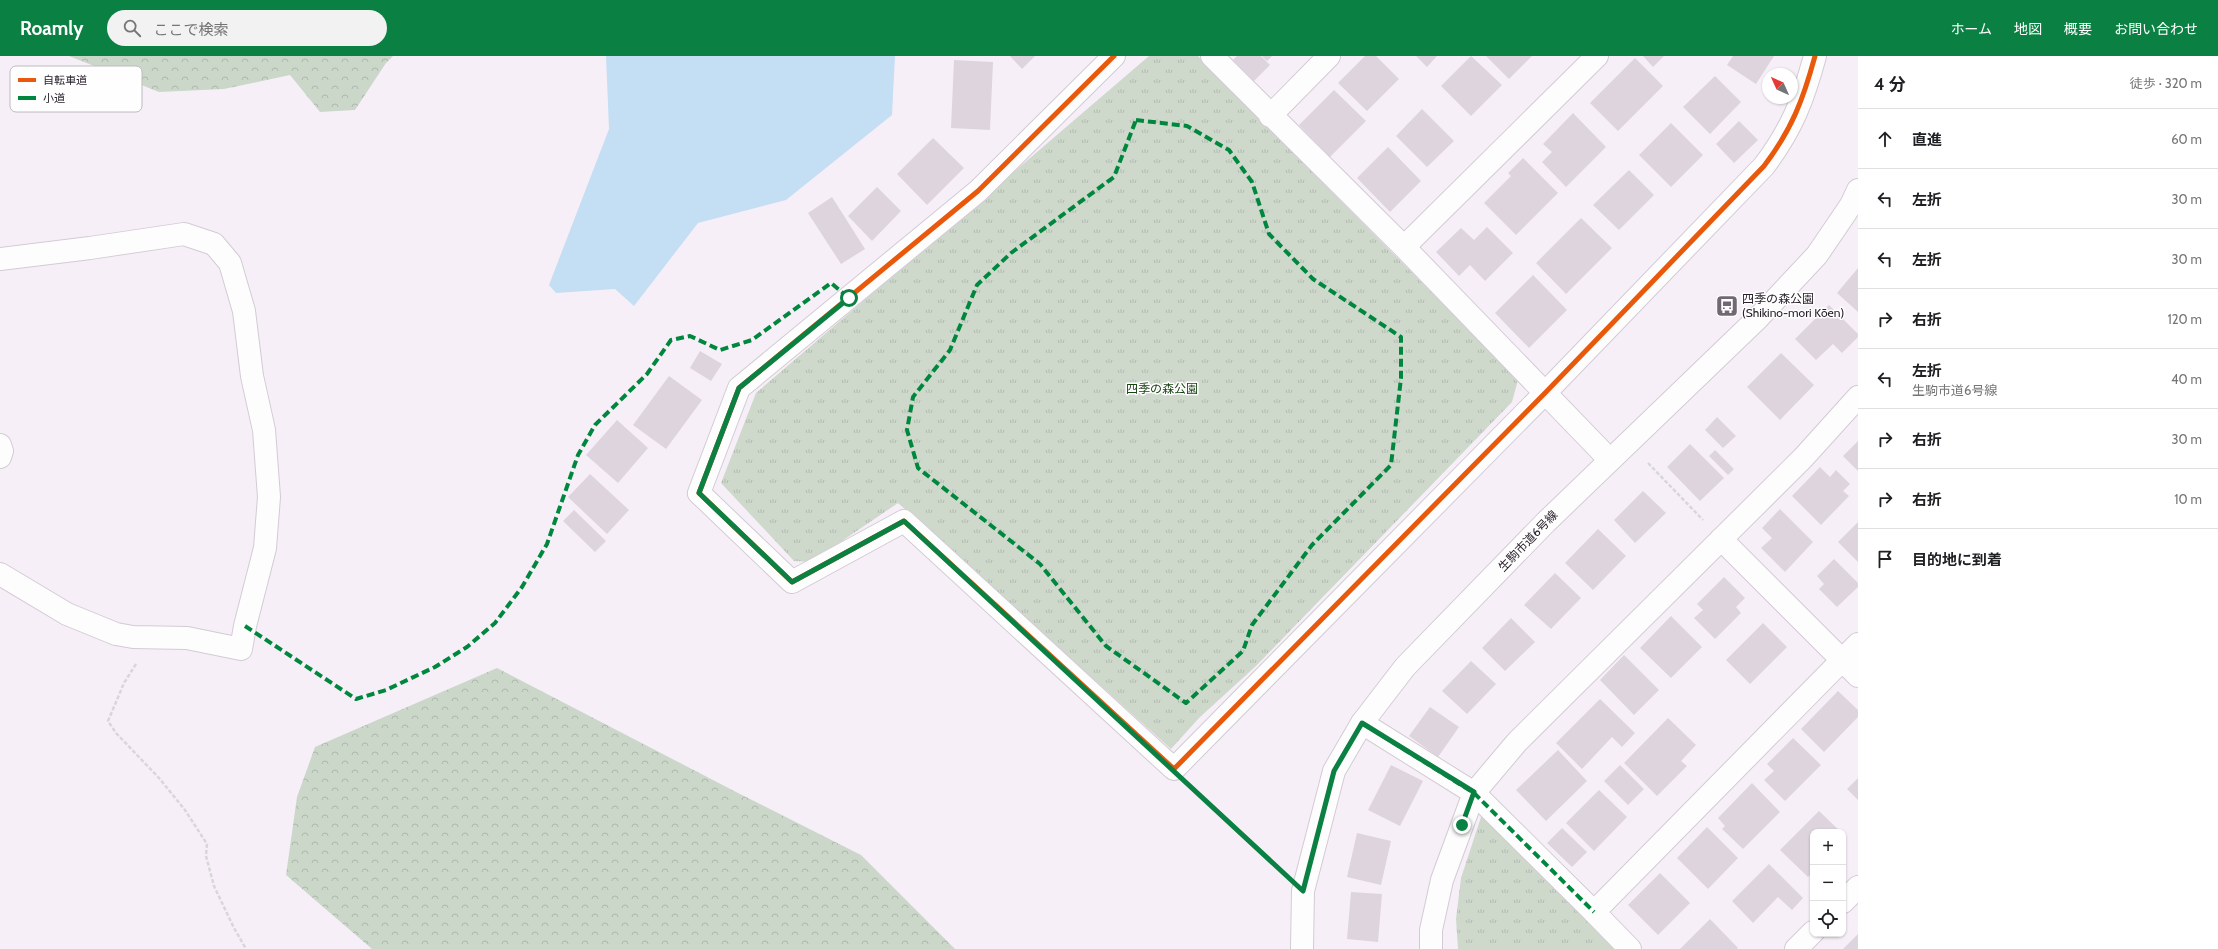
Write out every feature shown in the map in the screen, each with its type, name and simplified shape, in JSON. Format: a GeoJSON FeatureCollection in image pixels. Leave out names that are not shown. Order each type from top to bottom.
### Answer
{"type":"FeatureCollection","features":[{"type":"Feature","properties":{"kind":"street"},"geometry":{"type":"LineString","coordinates":[[1114,56],[978,191],[739,388],[699,493],[792,582],[904,521],[1174,769],[1546,392],[1764,166],[1783,140],[1797,112],[1815,56]]}},
{"type":"Feature","properties":{"kind":"street"},"geometry":{"type":"LineString","coordinates":[[1212,56],[1270,116],[1404,247],[1546,392],[1609,459]]}},
{"type":"Feature","properties":{"kind":"street"},"geometry":{"type":"LineString","coordinates":[[1270,116],[1329,56]]}},
{"type":"Feature","properties":{"kind":"street"},"geometry":{"type":"LineString","coordinates":[[1404,247],[1597,56]]}},
{"type":"Feature","properties":{"kind":"street","name":"生駒市道6号線"},"geometry":{"type":"LineString","coordinates":[[1302,949],[1303,891],[1334,771],[1362,723],[1405,667],[1609,459],[1758,318],[1817,256],[1851,205],[1858,190]]}},
{"type":"Feature","properties":{"kind":"street"},"geometry":{"type":"LineString","coordinates":[[0,259],[90,248],[184,234],[214,244],[230,263],[244,311],[252,376],[264,430],[269,497],[265,548],[245,626],[241,649],[187,638],[132,637],[116,634],[67,614],[0,574]]}},
{"type":"Feature","properties":{"kind":"street"},"geometry":{"type":"LineString","coordinates":[[1430,949],[1431,930],[1442,880],[1474,792],[1517,742],[1803,458],[1858,397]]}},
{"type":"Feature","properties":{"kind":"street"},"geometry":{"type":"LineString","coordinates":[[0,445],[2,451],[0,457]]}},
{"type":"Feature","properties":{"kind":"street"},"geometry":{"type":"LineString","coordinates":[[1721,539],[1858,676]]}},
{"type":"Feature","properties":{"kind":"street"},"geometry":{"type":"LineString","coordinates":[[1594,912],[1858,644]]}},
{"type":"Feature","properties":{"kind":"street"},"geometry":{"type":"LineString","coordinates":[[1362,723],[1474,792],[1630,949]]}},
{"type":"Feature","properties":{"kind":"street"},"geometry":{"type":"LineString","coordinates":[[1844,901],[1858,887]]}},
{"type":"Feature","properties":{"kind":"street"},"geometry":{"type":"LineString","coordinates":[[1796,949],[1810,935]]}},
{"type":"Feature","properties":{"kind":"path"},"geometry":{"type":"LineString","coordinates":[[1648,463],[1721,539]]}},
{"type":"Feature","properties":{"kind":"path"},"geometry":{"type":"LineString","coordinates":[[132,637],[138,661],[124,683],[108,721],[116,733],[159,778],[185,810],[207,844],[206,856],[214,886],[246,949]]}},
{"type":"Feature","properties":{"kind":"path"},"geometry":{"type":"LineString","coordinates":[[1174,769],[1303,891]]}},
{"type":"Feature","properties":{"kind":"green space"},"geometry":{"type":"Polygon","coordinates":[[[69,56],[393,56],[386,63],[355,110],[320,112],[290,75],[224,89],[159,92],[142,85],[142,66],[94,66],[69,56]]]}},
{"type":"Feature","properties":{"kind":"green space","name":"四季の森公園"},"geometry":{"type":"Polygon","coordinates":[[[1149,56],[1198,56],[1518,380],[1512,402],[1256,666],[1199,718],[1171,749],[898,503],[811,562],[794,561],[721,483],[756,393],[1149,56]]]}},
{"type":"Feature","properties":{"kind":"green space"},"geometry":{"type":"Polygon","coordinates":[[[497,668],[861,855],[955,949],[372,949],[286,875],[297,797],[315,747],[497,668]]]}},
{"type":"Feature","properties":{"kind":"green space"},"geometry":{"type":"Polygon","coordinates":[[[1482,814],[1614,949],[1458,949],[1456,919],[1461,878],[1482,814]]]}},
{"type":"Feature","properties":{"kind":"water"},"geometry":{"type":"Polygon","coordinates":[[[606,56],[895,56],[892,115],[786,200],[698,223],[634,306],[615,289],[556,293],[549,285],[609,129],[606,56]]]}},
{"type":"Feature","properties":{"kind":"building"},"geometry":{"type":"Polygon","coordinates":[[[1010,56],[1035,56],[1022,69],[1010,56]]]}},
{"type":"Feature","properties":{"kind":"building"},"geometry":{"type":"Polygon","coordinates":[[[1237,56],[1261,56],[1270,65],[1254,81],[1233,60],[1237,56]]]}},
{"type":"Feature","properties":{"kind":"building"},"geometry":{"type":"Polygon","coordinates":[[[1262,56],[1272,56],[1267,61],[1262,56]]]}},
{"type":"Feature","properties":{"kind":"building"},"geometry":{"type":"Polygon","coordinates":[[[1365,56],[1376,56],[1399,79],[1367,111],[1338,83],[1365,56]]]}},
{"type":"Feature","properties":{"kind":"building"},"geometry":{"type":"Polygon","coordinates":[[[1416,56],[1437,56],[1427,67],[1416,56]]]}},
{"type":"Feature","properties":{"kind":"building"},"geometry":{"type":"Polygon","coordinates":[[[1471,56],[1502,85],[1471,116],[1441,86],[1471,56]]]}},
{"type":"Feature","properties":{"kind":"building"},"geometry":{"type":"Polygon","coordinates":[[[1486,56],[1532,56],[1509,79],[1486,56]]]}},
{"type":"Feature","properties":{"kind":"building"},"geometry":{"type":"Polygon","coordinates":[[[1643,56],[1664,56],[1653,67],[1643,56]]]}},
{"type":"Feature","properties":{"kind":"building"},"geometry":{"type":"Polygon","coordinates":[[[1733,56],[1774,56],[1766,68],[1762,68],[1762,75],[1756,84],[1727,65],[1733,56]]]}},
{"type":"Feature","properties":{"kind":"building"},"geometry":{"type":"Polygon","coordinates":[[[1635,58],[1663,86],[1618,131],[1590,103],[1635,58]]]}},
{"type":"Feature","properties":{"kind":"building"},"geometry":{"type":"Polygon","coordinates":[[[954,60],[993,62],[990,130],[951,128],[954,60]]]}},
{"type":"Feature","properties":{"kind":"building"},"geometry":{"type":"Polygon","coordinates":[[[1715,76],[1741,102],[1710,134],[1683,107],[1715,76]]]}},
{"type":"Feature","properties":{"kind":"building"},"geometry":{"type":"Polygon","coordinates":[[[1334,90],[1366,121],[1330,157],[1299,125],[1334,90]]]}},
{"type":"Feature","properties":{"kind":"building"},"geometry":{"type":"Polygon","coordinates":[[[1422,109],[1454,141],[1427,167],[1396,136],[1422,109]]]}},
{"type":"Feature","properties":{"kind":"building"},"geometry":{"type":"Polygon","coordinates":[[[1573,113],[1606,147],[1566,187],[1542,162],[1552,152],[1543,144],[1573,113]]]}},
{"type":"Feature","properties":{"kind":"building"},"geometry":{"type":"Polygon","coordinates":[[[1739,121],[1758,140],[1734,163],[1716,144],[1739,121]]]}},
{"type":"Feature","properties":{"kind":"building"},"geometry":{"type":"Polygon","coordinates":[[[1671,123],[1703,155],[1671,187],[1639,155],[1671,123]]]}},
{"type":"Feature","properties":{"kind":"building"},"geometry":{"type":"Polygon","coordinates":[[[933,138],[964,168],[927,205],[897,174],[933,138]]]}},
{"type":"Feature","properties":{"kind":"building"},"geometry":{"type":"Polygon","coordinates":[[[1388,147],[1421,181],[1390,212],[1357,178],[1388,147]]]}},
{"type":"Feature","properties":{"kind":"building"},"geometry":{"type":"Polygon","coordinates":[[[1523,158],[1558,193],[1516,235],[1484,203],[1511,176],[1508,173],[1523,158]]]}},
{"type":"Feature","properties":{"kind":"building"},"geometry":{"type":"Polygon","coordinates":[[[1629,170],[1654,195],[1619,230],[1593,205],[1629,170]]]}},
{"type":"Feature","properties":{"kind":"building"},"geometry":{"type":"Polygon","coordinates":[[[877,187],[901,211],[872,241],[848,216],[877,187]]]}},
{"type":"Feature","properties":{"kind":"building"},"geometry":{"type":"Polygon","coordinates":[[[832,197],[865,249],[841,264],[808,213],[832,197]]]}},
{"type":"Feature","properties":{"kind":"building"},"geometry":{"type":"Polygon","coordinates":[[[1581,218],[1612,248],[1566,294],[1536,263],[1581,218]]]}},
{"type":"Feature","properties":{"kind":"building"},"geometry":{"type":"Polygon","coordinates":[[[1487,227],[1513,253],[1485,281],[1470,265],[1459,276],[1436,252],[1461,228],[1474,240],[1487,227]]]}},
{"type":"Feature","properties":{"kind":"building"},"geometry":{"type":"Polygon","coordinates":[[[1858,268],[1858,312],[1837,293],[1858,268]]]}},
{"type":"Feature","properties":{"kind":"building"},"geometry":{"type":"Polygon","coordinates":[[[1533,275],[1567,310],[1529,348],[1495,313],[1533,275]]]}},
{"type":"Feature","properties":{"kind":"building"},"geometry":{"type":"Polygon","coordinates":[[[1829,305],[1858,334],[1858,337],[1842,353],[1833,344],[1816,360],[1795,339],[1829,305]]]}},
{"type":"Feature","properties":{"kind":"building"},"geometry":{"type":"Polygon","coordinates":[[[700,351],[722,364],[711,381],[690,368],[700,351]]]}},
{"type":"Feature","properties":{"kind":"building"},"geometry":{"type":"Polygon","coordinates":[[[1781,353],[1814,385],[1780,420],[1747,387],[1781,353]]]}},
{"type":"Feature","properties":{"kind":"building"},"geometry":{"type":"Polygon","coordinates":[[[669,376],[702,400],[666,449],[633,425],[669,376]]]}},
{"type":"Feature","properties":{"kind":"building"},"geometry":{"type":"Polygon","coordinates":[[[1717,417],[1736,436],[1723,448],[1705,430],[1717,417]]]}},
{"type":"Feature","properties":{"kind":"building"},"geometry":{"type":"Polygon","coordinates":[[[617,420],[648,448],[618,483],[586,455],[617,420]]]}},
{"type":"Feature","properties":{"kind":"building"},"geometry":{"type":"Polygon","coordinates":[[[1858,441],[1858,471],[1843,456],[1858,441]]]}},
{"type":"Feature","properties":{"kind":"building"},"geometry":{"type":"Polygon","coordinates":[[[1690,444],[1724,478],[1700,501],[1667,467],[1690,444]]]}},
{"type":"Feature","properties":{"kind":"building"},"geometry":{"type":"Polygon","coordinates":[[[1715,450],[1734,469],[1728,475],[1709,456],[1715,450]]]}},
{"type":"Feature","properties":{"kind":"building"},"geometry":{"type":"Polygon","coordinates":[[[1820,467],[1830,477],[1836,470],[1850,484],[1843,491],[1849,496],[1821,525],[1792,496],[1820,467]]]}},
{"type":"Feature","properties":{"kind":"building"},"geometry":{"type":"Polygon","coordinates":[[[590,474],[629,510],[607,534],[568,497],[590,474]]]}},
{"type":"Feature","properties":{"kind":"building"},"geometry":{"type":"Polygon","coordinates":[[[1643,491],[1666,513],[1635,543],[1614,520],[1643,491]]]}},
{"type":"Feature","properties":{"kind":"building"},"geometry":{"type":"Polygon","coordinates":[[[1780,509],[1813,542],[1785,572],[1761,548],[1772,538],[1762,528],[1780,509]]]}},
{"type":"Feature","properties":{"kind":"building"},"geometry":{"type":"Polygon","coordinates":[[[574,510],[606,541],[595,552],[563,521],[574,510]]]}},
{"type":"Feature","properties":{"kind":"building"},"geometry":{"type":"Polygon","coordinates":[[[1858,522],[1858,562],[1838,542],[1858,522]]]}},
{"type":"Feature","properties":{"kind":"building"},"geometry":{"type":"Polygon","coordinates":[[[1598,529],[1626,556],[1593,590],[1565,563],[1598,529]]]}},
{"type":"Feature","properties":{"kind":"building"},"geometry":{"type":"Polygon","coordinates":[[[1834,559],[1858,583],[1858,587],[1837,607],[1819,589],[1824,584],[1817,576],[1834,559]]]}},
{"type":"Feature","properties":{"kind":"building"},"geometry":{"type":"Polygon","coordinates":[[[1555,573],[1581,598],[1551,629],[1524,605],[1555,573]]]}},
{"type":"Feature","properties":{"kind":"building"},"geometry":{"type":"Polygon","coordinates":[[[1724,577],[1745,598],[1736,607],[1741,613],[1715,639],[1694,618],[1703,610],[1697,604],[1724,577]]]}},
{"type":"Feature","properties":{"kind":"building"},"geometry":{"type":"Polygon","coordinates":[[[1671,616],[1702,647],[1671,678],[1640,648],[1671,616]]]}},
{"type":"Feature","properties":{"kind":"building"},"geometry":{"type":"Polygon","coordinates":[[[1511,618],[1535,642],[1505,671],[1482,648],[1511,618]]]}},
{"type":"Feature","properties":{"kind":"building"},"geometry":{"type":"Polygon","coordinates":[[[1763,623],[1787,647],[1750,684],[1726,660],[1763,623]]]}},
{"type":"Feature","properties":{"kind":"building"},"geometry":{"type":"Polygon","coordinates":[[[1624,655],[1659,690],[1634,715],[1600,680],[1624,655]]]}},
{"type":"Feature","properties":{"kind":"building"},"geometry":{"type":"Polygon","coordinates":[[[1471,661],[1496,684],[1467,714],[1442,691],[1471,661]]]}},
{"type":"Feature","properties":{"kind":"building"},"geometry":{"type":"Polygon","coordinates":[[[1838,691],[1858,710],[1858,717],[1824,752],[1801,729],[1838,691]]]}},
{"type":"Feature","properties":{"kind":"building"},"geometry":{"type":"Polygon","coordinates":[[[1600,699],[1635,733],[1622,747],[1612,737],[1582,769],[1556,743],[1600,699]]]}},
{"type":"Feature","properties":{"kind":"building"},"geometry":{"type":"Polygon","coordinates":[[[1430,707],[1459,727],[1438,757],[1409,736],[1430,707]]]}},
{"type":"Feature","properties":{"kind":"building"},"geometry":{"type":"Polygon","coordinates":[[[1668,718],[1696,745],[1681,761],[1687,766],[1657,796],[1624,763],[1668,718]]]}},
{"type":"Feature","properties":{"kind":"building"},"geometry":{"type":"Polygon","coordinates":[[[1793,738],[1821,765],[1785,801],[1764,780],[1774,771],[1767,764],[1793,738]]]}},
{"type":"Feature","properties":{"kind":"building"},"geometry":{"type":"Polygon","coordinates":[[[1558,750],[1587,781],[1546,821],[1516,790],[1558,750]]]}},
{"type":"Feature","properties":{"kind":"building"},"geometry":{"type":"Polygon","coordinates":[[[1391,765],[1423,781],[1400,826],[1368,810],[1391,765]]]}},
{"type":"Feature","properties":{"kind":"building"},"geometry":{"type":"Polygon","coordinates":[[[1620,765],[1644,789],[1628,805],[1604,781],[1620,765]]]}},
{"type":"Feature","properties":{"kind":"building"},"geometry":{"type":"Polygon","coordinates":[[[1858,778],[1858,800],[1847,789],[1858,778]]]}},
{"type":"Feature","properties":{"kind":"building"},"geometry":{"type":"Polygon","coordinates":[[[1752,783],[1780,812],[1743,849],[1722,829],[1725,826],[1718,818],[1752,783]]]}},
{"type":"Feature","properties":{"kind":"building"},"geometry":{"type":"Polygon","coordinates":[[[1599,790],[1627,817],[1594,851],[1566,823],[1599,790]]]}},
{"type":"Feature","properties":{"kind":"building"},"geometry":{"type":"Polygon","coordinates":[[[1819,811],[1838,829],[1810,829],[1810,875],[1808,877],[1780,850],[1819,811]]]}},
{"type":"Feature","properties":{"kind":"building"},"geometry":{"type":"Polygon","coordinates":[[[1707,827],[1738,858],[1708,889],[1677,858],[1707,827]]]}},
{"type":"Feature","properties":{"kind":"building"},"geometry":{"type":"Polygon","coordinates":[[[1562,828],[1587,852],[1572,867],[1547,843],[1562,828]]]}},
{"type":"Feature","properties":{"kind":"building"},"geometry":{"type":"Polygon","coordinates":[[[1357,833],[1391,841],[1381,885],[1347,877],[1357,833]]]}},
{"type":"Feature","properties":{"kind":"building"},"geometry":{"type":"Polygon","coordinates":[[[1769,864],[1803,898],[1792,910],[1778,897],[1753,923],[1732,901],[1769,864]]]}},
{"type":"Feature","properties":{"kind":"building"},"geometry":{"type":"Polygon","coordinates":[[[1660,873],[1690,903],[1658,935],[1628,905],[1660,873]]]}},
{"type":"Feature","properties":{"kind":"building"},"geometry":{"type":"Polygon","coordinates":[[[1351,892],[1382,894],[1378,942],[1347,939],[1351,892]]]}},
{"type":"Feature","properties":{"kind":"building"},"geometry":{"type":"Polygon","coordinates":[[[1710,919],[1738,948],[1737,949],[1680,949],[1710,919]]]}},
{"type":"Feature","properties":{"kind":"building"},"geometry":{"type":"Polygon","coordinates":[[[1858,934],[1858,949],[1843,949],[1858,934]]]}},
{"type":"Feature","properties":{"kind":"marked path"},"geometry":{"type":"LineString","coordinates":[[1136,120],[1187,126],[1229,150],[1252,182],[1269,234],[1313,279],[1401,337],[1401,378],[1391,465],[1312,545],[1252,625],[1243,651],[1186,703],[1106,646],[1040,564],[918,468],[907,430],[913,397],[950,350],[977,285],[1011,253],[1114,177],[1136,120]]}},
{"type":"Feature","properties":{"kind":"marked path"},"geometry":{"type":"LineString","coordinates":[[245,626],[356,699],[386,690],[435,667],[467,647],[495,623],[522,587],[547,544],[578,455],[595,425],[647,374],[671,340],[690,336],[720,350],[752,340],[831,283],[849,298]]}},
{"type":"Feature","properties":{"kind":"marked path"},"geometry":{"type":"LineString","coordinates":[[1362,723],[1474,793],[1594,912]]}},
{"type":"Feature","properties":{"kind":"cycle path"},"geometry":{"type":"LineString","coordinates":[[1114,56],[978,191],[739,388],[699,493],[792,582],[904,521],[1174,769],[1546,392],[1764,166],[1796,114],[1815,56]]}},
{"type":"Feature","properties":{"kind":"place","name":"四季の森公園 (Shikino-mori Kōen)"},"geometry":{"type":"Point","coordinates":[1727,306]}},
{"type":"Feature","properties":{"kind":"route"},"geometry":{"type":"LineString","coordinates":[[849,298],[739,388],[699,493],[792,582],[904,521],[1174,769],[1303,891],[1334,771],[1362,723],[1474,792],[1462,825]]}}]}
